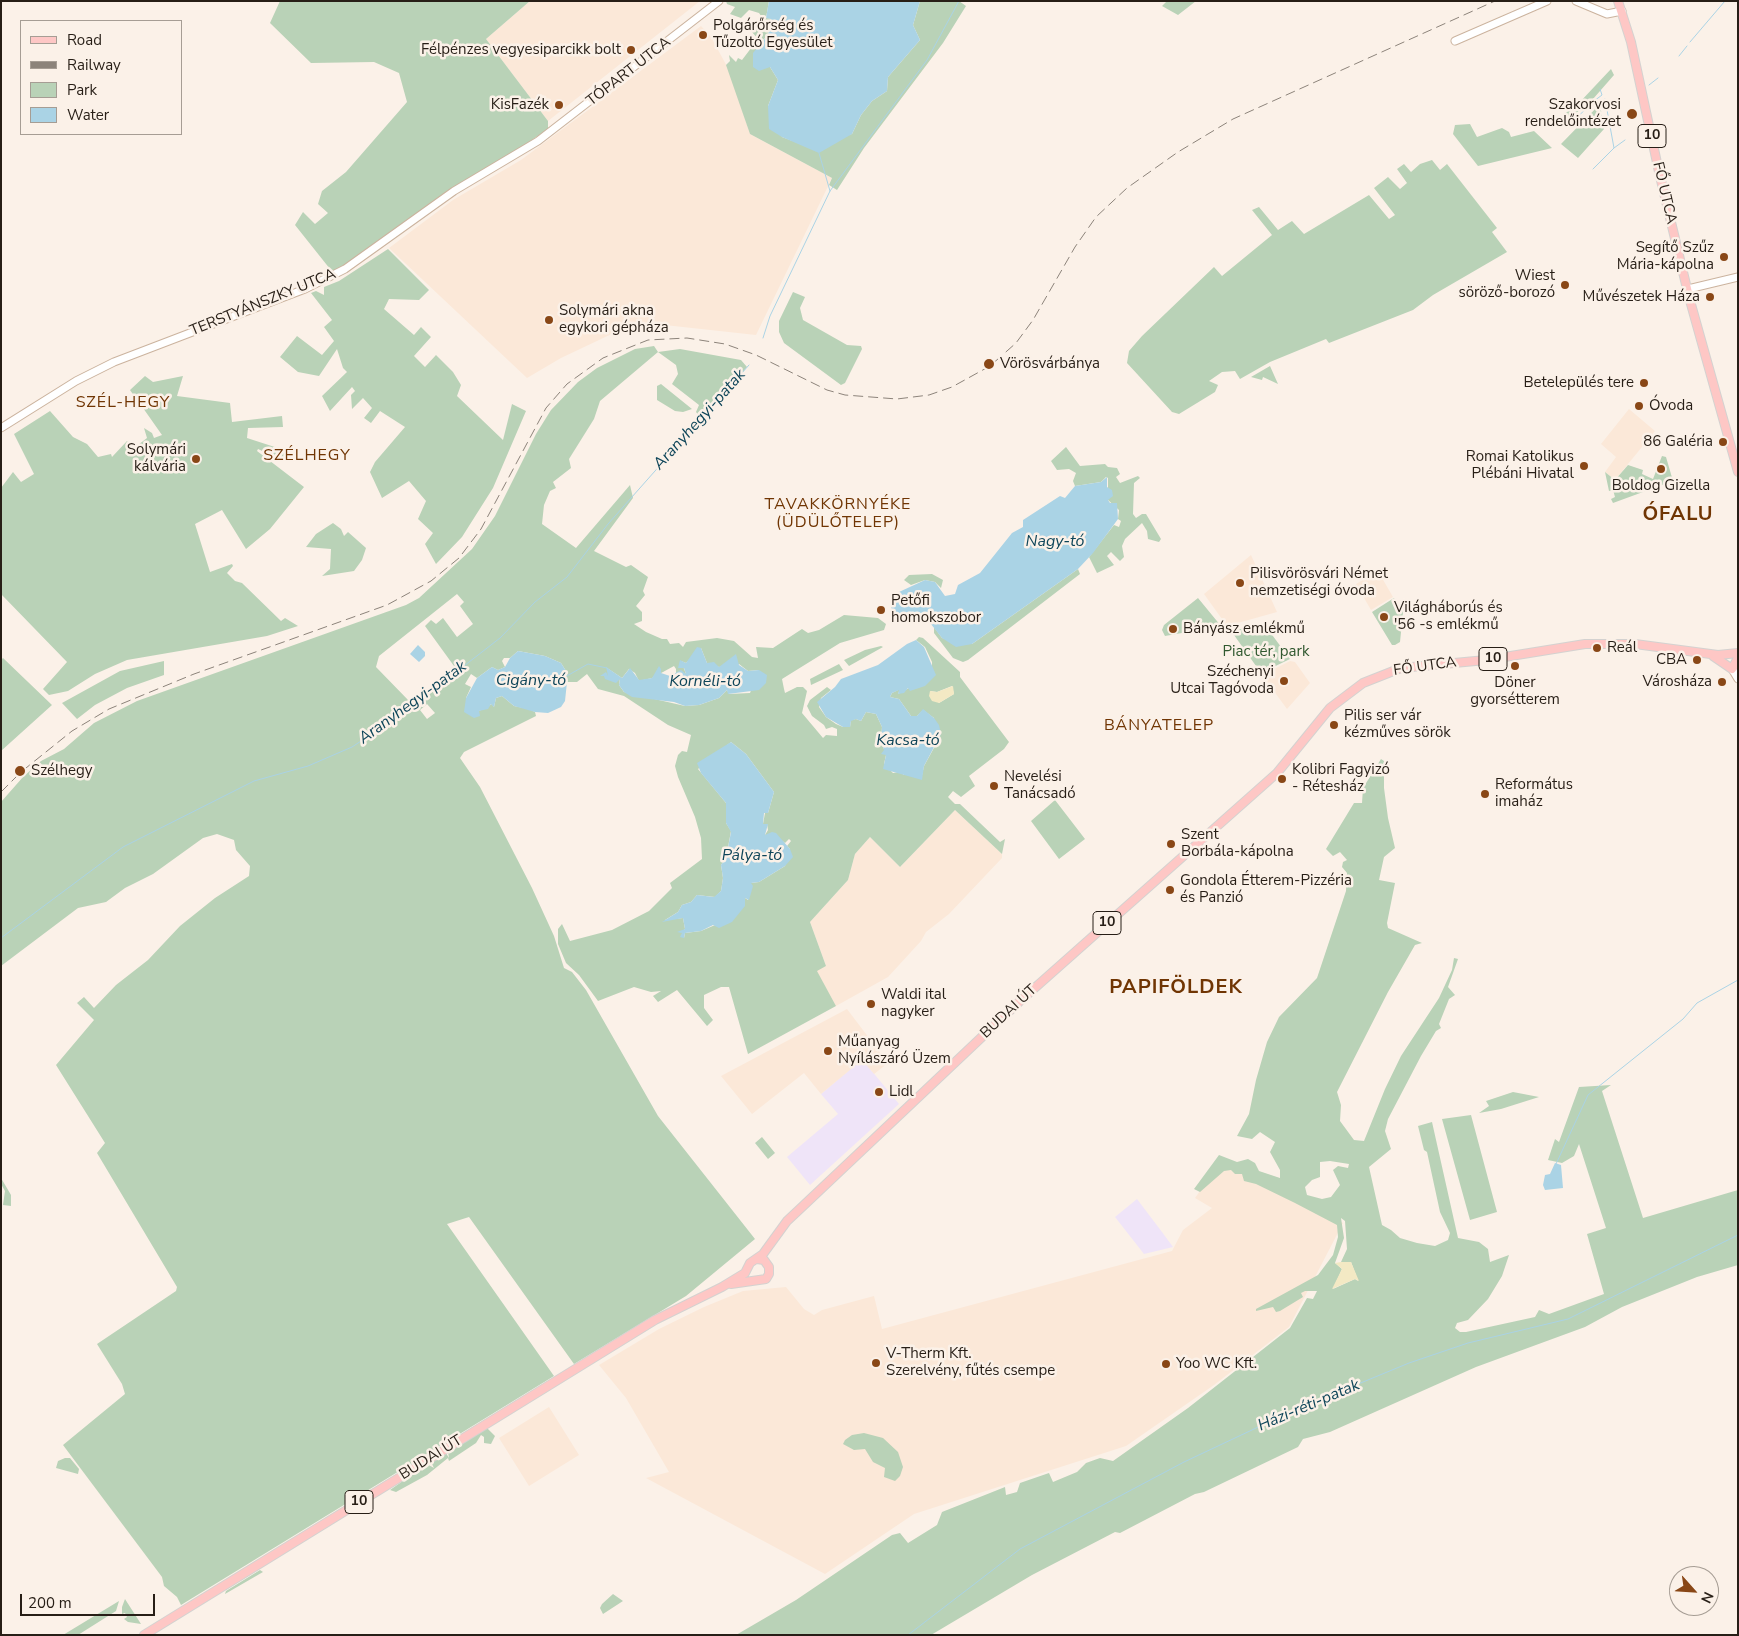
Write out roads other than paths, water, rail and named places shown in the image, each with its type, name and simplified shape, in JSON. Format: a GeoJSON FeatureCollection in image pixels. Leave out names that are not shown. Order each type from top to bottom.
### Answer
{"type":"FeatureCollection","features":[{"type":"Feature","properties":{"kind":"main road","name":"TÓPART UTCA"},"geometry":{"type":"LineString","coordinates":[[538,141],[719,1]]}},
{"type":"Feature","properties":{"kind":"main road"},"geometry":{"type":"LineString","coordinates":[[1455,41],[1547,1]]}},
{"type":"Feature","properties":{"kind":"main road"},"geometry":{"type":"LineString","coordinates":[[1576,1],[1607,14],[1622,11]]}},
{"type":"Feature","properties":{"kind":"main road","name":"FŐ UTCA"},"geometry":{"type":"LineString","coordinates":[[1618,1],[1636,63],[1659,172],[1688,289],[1738,472]]}},
{"type":"Feature","properties":{"kind":"main road","name":"TERSTYÁNSZKY UTCA"},"geometry":{"type":"LineString","coordinates":[[1,428],[76,381],[114,362],[335,275],[454,191],[538,141]]}},
{"type":"Feature","properties":{"kind":"main road"},"geometry":{"type":"LineString","coordinates":[[1688,289],[1738,277]]}},
{"type":"Feature","properties":{"kind":"main road","name":"FŐ UTCA"},"geometry":{"type":"LineString","coordinates":[[1252,796],[1277,773],[1338,701],[1363,683],[1392,671],[1602,643],[1638,644],[1707,654],[1729,655],[1738,653]]}},
{"type":"Feature","properties":{"kind":"main road"},"geometry":{"type":"LineString","coordinates":[[1707,654],[1722,660],[1732,667]]}},
{"type":"Feature","properties":{"kind":"main road"},"geometry":{"type":"LineString","coordinates":[[1729,655],[1738,679]]}},
{"type":"Feature","properties":{"kind":"main road"},"geometry":{"type":"LineString","coordinates":[[1732,667],[1738,658]]}},
{"type":"Feature","properties":{"kind":"main road","name":"BUDAI ÚT"},"geometry":{"type":"LineString","coordinates":[[776,1238],[787,1222],[994,1025],[1252,796]]}},
{"type":"Feature","properties":{"kind":"main road","name":"10"},"geometry":{"type":"LineString","coordinates":[[722,1287],[747,1270],[750,1263],[757,1259],[776,1238]]}},
{"type":"Feature","properties":{"kind":"main road","name":"10"},"geometry":{"type":"LineString","coordinates":[[722,1287],[752,1280],[758,1282],[766,1279],[770,1272],[767,1263],[776,1238]]}},
{"type":"Feature","properties":{"kind":"main road"},"geometry":{"type":"LineString","coordinates":[[757,1259],[767,1263]]}},
{"type":"Feature","properties":{"kind":"main road"},"geometry":{"type":"LineString","coordinates":[[747,1270],[752,1280]]}},
{"type":"Feature","properties":{"kind":"main road","name":"BUDAI ÚT"},"geometry":{"type":"LineString","coordinates":[[144,1635],[655,1320],[722,1287]]}},
{"type":"Feature","properties":{"kind":"water"},"geometry":{"type":"Polygon","coordinates":[[[769,1],[920,1],[913,25],[920,40],[888,77],[887,91],[872,101],[861,115],[852,134],[819,153],[782,137],[769,129],[768,106],[778,80],[770,67],[759,71],[753,67],[753,53],[767,36],[772,24],[771,19],[766,18],[769,1]]]}},
{"type":"Feature","properties":{"kind":"water","name":"Nagy-tó"},"geometry":{"type":"Polygon","coordinates":[[[1107,477],[1107,487],[1112,490],[1113,496],[1108,500],[1110,503],[1117,503],[1118,519],[1093,553],[1078,569],[972,644],[956,647],[942,638],[927,619],[903,622],[894,615],[891,607],[893,600],[899,592],[925,580],[935,582],[945,596],[955,594],[958,585],[980,573],[1012,533],[1023,527],[1023,520],[1060,496],[1065,498],[1075,486],[1101,482],[1107,477]]]}},
{"type":"Feature","properties":{"kind":"water","name":"Kacsa-tó"},"geometry":{"type":"Polygon","coordinates":[[[916,640],[924,647],[936,675],[925,686],[910,691],[908,688],[904,693],[898,694],[899,690],[892,693],[890,697],[899,699],[911,716],[917,716],[923,709],[939,725],[941,734],[924,766],[922,780],[883,769],[886,755],[881,754],[884,750],[881,741],[878,740],[881,738],[882,727],[876,714],[866,712],[861,721],[856,719],[851,721],[850,727],[843,727],[826,717],[817,702],[835,687],[841,679],[878,665],[907,644],[916,640]]]}},
{"type":"Feature","properties":{"kind":"water"},"geometry":{"type":"Polygon","coordinates":[[[418,645],[425,652],[425,656],[419,662],[410,654],[418,645]]]}},
{"type":"Feature","properties":{"kind":"water","name":"Kornéli-tó"},"geometry":{"type":"Polygon","coordinates":[[[697,647],[701,648],[707,663],[714,662],[719,667],[736,654],[739,665],[748,671],[759,670],[767,675],[766,683],[759,690],[728,694],[727,690],[719,698],[699,705],[685,706],[674,702],[632,697],[624,692],[619,685],[620,679],[616,683],[605,679],[604,676],[600,676],[606,672],[608,676],[606,667],[622,678],[630,668],[639,680],[652,678],[659,666],[661,673],[670,676],[681,670],[686,674],[684,668],[678,668],[680,660],[686,663],[697,647]]]}},
{"type":"Feature","properties":{"kind":"water","name":"Cigány-tó"},"geometry":{"type":"Polygon","coordinates":[[[518,651],[545,656],[561,663],[566,671],[567,682],[565,701],[561,707],[548,713],[535,712],[514,706],[502,696],[496,698],[494,707],[491,704],[488,709],[479,711],[480,716],[474,718],[464,712],[466,698],[477,678],[492,667],[498,670],[505,667],[510,658],[518,651]]]}},
{"type":"Feature","properties":{"kind":"water","name":"Pálya-tó"},"geometry":{"type":"Polygon","coordinates":[[[731,742],[746,754],[774,792],[768,813],[764,813],[763,824],[768,824],[765,835],[772,832],[776,833],[790,849],[793,857],[785,866],[759,882],[751,883],[753,886],[749,900],[745,898],[745,906],[732,922],[719,928],[713,925],[701,931],[685,933],[684,938],[680,937],[682,933],[677,932],[685,929],[683,918],[662,922],[678,912],[682,905],[691,902],[697,895],[714,897],[721,891],[723,878],[721,865],[726,858],[731,832],[726,823],[726,803],[701,773],[697,763],[731,742]]]}},
{"type":"Feature","properties":{"kind":"water"},"geometry":{"type":"Polygon","coordinates":[[[1555,1163],[1561,1165],[1563,1188],[1545,1190],[1543,1185],[1545,1175],[1550,1174],[1555,1163]]]}},
{"type":"Feature","properties":{"kind":"waterway","name":"Aranyhegyi-patak"},"geometry":{"type":"LineString","coordinates":[[763,338],[770,316],[830,191],[927,60],[959,1]]}},
{"type":"Feature","properties":{"kind":"waterway"},"geometry":{"type":"LineString","coordinates":[[1690,42],[1725,1]]}},
{"type":"Feature","properties":{"kind":"waterway"},"geometry":{"type":"LineString","coordinates":[[1679,56],[1687,46]]}},
{"type":"Feature","properties":{"kind":"waterway"},"geometry":{"type":"LineString","coordinates":[[1649,85],[1658,78]]}},
{"type":"Feature","properties":{"kind":"waterway"},"geometry":{"type":"LineString","coordinates":[[1594,101],[1602,95],[1600,89]]}},
{"type":"Feature","properties":{"kind":"waterway"},"geometry":{"type":"LineString","coordinates":[[1593,169],[1614,148],[1605,99]]}},
{"type":"Feature","properties":{"kind":"waterway"},"geometry":{"type":"LineString","coordinates":[[1568,126],[1591,104]]}},
{"type":"Feature","properties":{"kind":"waterway"},"geometry":{"type":"LineString","coordinates":[[1614,148],[1625,140]]}},
{"type":"Feature","properties":{"kind":"waterway","name":"Aranyhegyi-patak"},"geometry":{"type":"LineString","coordinates":[[819,153],[830,191]]}},
{"type":"Feature","properties":{"kind":"waterway","name":"Aranyhegyi-patak"},"geometry":{"type":"LineString","coordinates":[[1,938],[123,847],[254,781],[308,766],[352,747],[402,714],[500,638],[535,602],[567,577],[608,524],[749,365]]}},
{"type":"Feature","properties":{"kind":"waterway"},"geometry":{"type":"LineString","coordinates":[[565,677],[588,664],[607,668]]}},
{"type":"Feature","properties":{"kind":"waterway"},"geometry":{"type":"LineString","coordinates":[[1556,1164],[1588,1095],[1683,1019],[1697,1003],[1738,980]]}},
{"type":"Feature","properties":{"kind":"waterway","name":"Házi-réti-patak"},"geometry":{"type":"LineString","coordinates":[[908,1635],[1020,1549],[1184,1462],[1288,1413],[1409,1363],[1468,1343],[1568,1319],[1738,1235]]}},
{"type":"Feature","properties":{"kind":"railway"},"geometry":{"type":"LineString","coordinates":[[1,792],[21,772],[72,731],[109,709],[194,674],[387,605],[431,581],[459,558],[481,529],[546,408],[567,384],[603,358],[648,340],[687,338],[725,344],[756,355],[827,390],[845,395],[897,399],[929,395],[952,387],[990,366],[1016,343],[1033,320],[1075,247],[1096,217],[1127,188],[1178,152],[1233,119],[1495,1]]}},
{"type":"Feature","properties":{"kind":"place","name":"Polgárőrség és Tűzoltó Egyesület"},"geometry":{"type":"Point","coordinates":[703,35]}},
{"type":"Feature","properties":{"kind":"place","name":"Félpénzes vegyesiparcikk bolt"},"geometry":{"type":"Point","coordinates":[631,50]}},
{"type":"Feature","properties":{"kind":"place","name":"KisFazék"},"geometry":{"type":"Point","coordinates":[559,105]}},
{"type":"Feature","properties":{"kind":"place","name":"Szakorvosi rendelőintézet"},"geometry":{"type":"Point","coordinates":[1632,114]}},
{"type":"Feature","properties":{"kind":"place","name":"Segítő Szűz Mária-kápolna"},"geometry":{"type":"Point","coordinates":[1724,257]}},
{"type":"Feature","properties":{"kind":"place","name":"Wiest söröző-borozó"},"geometry":{"type":"Point","coordinates":[1565,285]}},
{"type":"Feature","properties":{"kind":"place","name":"Művészetek Háza"},"geometry":{"type":"Point","coordinates":[1710,297]}},
{"type":"Feature","properties":{"kind":"place","name":"Solymári akna egykori gépháza"},"geometry":{"type":"Point","coordinates":[549,320]}},
{"type":"Feature","properties":{"kind":"place","name":"Vörösvárbánya"},"geometry":{"type":"Point","coordinates":[989,364]}},
{"type":"Feature","properties":{"kind":"place","name":"Betelepülés tere"},"geometry":{"type":"Point","coordinates":[1644,383]}},
{"type":"Feature","properties":{"kind":"place","name":"Óvoda"},"geometry":{"type":"Point","coordinates":[1639,406]}},
{"type":"Feature","properties":{"kind":"place","name":"86 Galéria"},"geometry":{"type":"Point","coordinates":[1723,442]}},
{"type":"Feature","properties":{"kind":"place","name":"Solymári kálvária"},"geometry":{"type":"Point","coordinates":[196,459]}},
{"type":"Feature","properties":{"kind":"place","name":"Romai Katolikus Plébáni Hivatal"},"geometry":{"type":"Point","coordinates":[1584,466]}},
{"type":"Feature","properties":{"kind":"place","name":"Boldog Gizella"},"geometry":{"type":"Point","coordinates":[1661,469]}},
{"type":"Feature","properties":{"kind":"place","name":"Pilisvörösvári Német nemzetiségi óvoda"},"geometry":{"type":"Point","coordinates":[1240,583]}},
{"type":"Feature","properties":{"kind":"place","name":"Petőfi homokszobor"},"geometry":{"type":"Point","coordinates":[881,610]}},
{"type":"Feature","properties":{"kind":"place","name":"Világháborús és '56 -s emlékmű"},"geometry":{"type":"Point","coordinates":[1384,617]}},
{"type":"Feature","properties":{"kind":"place","name":"Bányász emlékmű"},"geometry":{"type":"Point","coordinates":[1173,629]}},
{"type":"Feature","properties":{"kind":"place","name":"Reál"},"geometry":{"type":"Point","coordinates":[1597,648]}},
{"type":"Feature","properties":{"kind":"place","name":"CBA"},"geometry":{"type":"Point","coordinates":[1697,660]}},
{"type":"Feature","properties":{"kind":"place","name":"Döner gyorsétterem"},"geometry":{"type":"Point","coordinates":[1515,666]}},
{"type":"Feature","properties":{"kind":"place","name":"Széchenyi Utcai Tagóvoda"},"geometry":{"type":"Point","coordinates":[1284,681]}},
{"type":"Feature","properties":{"kind":"place","name":"Városháza"},"geometry":{"type":"Point","coordinates":[1722,682]}},
{"type":"Feature","properties":{"kind":"place","name":"Pilis ser vár kézműves sörök"},"geometry":{"type":"Point","coordinates":[1334,725]}},
{"type":"Feature","properties":{"kind":"place","name":"Szélhegy"},"geometry":{"type":"Point","coordinates":[20,771]}},
{"type":"Feature","properties":{"kind":"place","name":"Kolibri Fagyizó - Rétesház"},"geometry":{"type":"Point","coordinates":[1282,779]}},
{"type":"Feature","properties":{"kind":"place","name":"Nevelési Tanácsadó"},"geometry":{"type":"Point","coordinates":[994,786]}},
{"type":"Feature","properties":{"kind":"place","name":"Református imaház"},"geometry":{"type":"Point","coordinates":[1485,794]}},
{"type":"Feature","properties":{"kind":"place","name":"Szent Borbála-kápolna"},"geometry":{"type":"Point","coordinates":[1171,844]}},
{"type":"Feature","properties":{"kind":"place","name":"Gondola Étterem-Pizzéria és Panzió"},"geometry":{"type":"Point","coordinates":[1170,890]}},
{"type":"Feature","properties":{"kind":"place","name":"Waldi ital nagyker"},"geometry":{"type":"Point","coordinates":[871,1004]}},
{"type":"Feature","properties":{"kind":"place","name":"Műanyag Nyílászáró Üzem"},"geometry":{"type":"Point","coordinates":[828,1051]}},
{"type":"Feature","properties":{"kind":"place","name":"Lidl"},"geometry":{"type":"Point","coordinates":[879,1092]}},
{"type":"Feature","properties":{"kind":"place","name":"V-Therm Kft. Szerelvény, fűtés csempe"},"geometry":{"type":"Point","coordinates":[876,1363]}},
{"type":"Feature","properties":{"kind":"place","name":"Yoo WC Kft."},"geometry":{"type":"Point","coordinates":[1166,1364]}},
{"type":"Feature","properties":{"kind":"district","name":"SZÉL-HEGY"},"geometry":{"type":"Point","coordinates":[123,403]}},
{"type":"Feature","properties":{"kind":"district","name":"SZÉLHEGY"},"geometry":{"type":"Point","coordinates":[307,456]}},
{"type":"Feature","properties":{"kind":"district","name":"TAVAKKÖRNYÉKE (ÜDÜLŐTELEP)"},"geometry":{"type":"Point","coordinates":[838,514]}},
{"type":"Feature","properties":{"kind":"district","name":"ÓFALU"},"geometry":{"type":"Point","coordinates":[1678,515]}},
{"type":"Feature","properties":{"kind":"district","name":"BÁNYATELEP"},"geometry":{"type":"Point","coordinates":[1159,726]}},
{"type":"Feature","properties":{"kind":"district","name":"PAPIFÖLDEK"},"geometry":{"type":"Point","coordinates":[1176,988]}},
{"type":"Feature","properties":{"kind":"park label","name":"Piac tér, park"},"geometry":{"type":"Point","coordinates":[1266,652]}}]}
